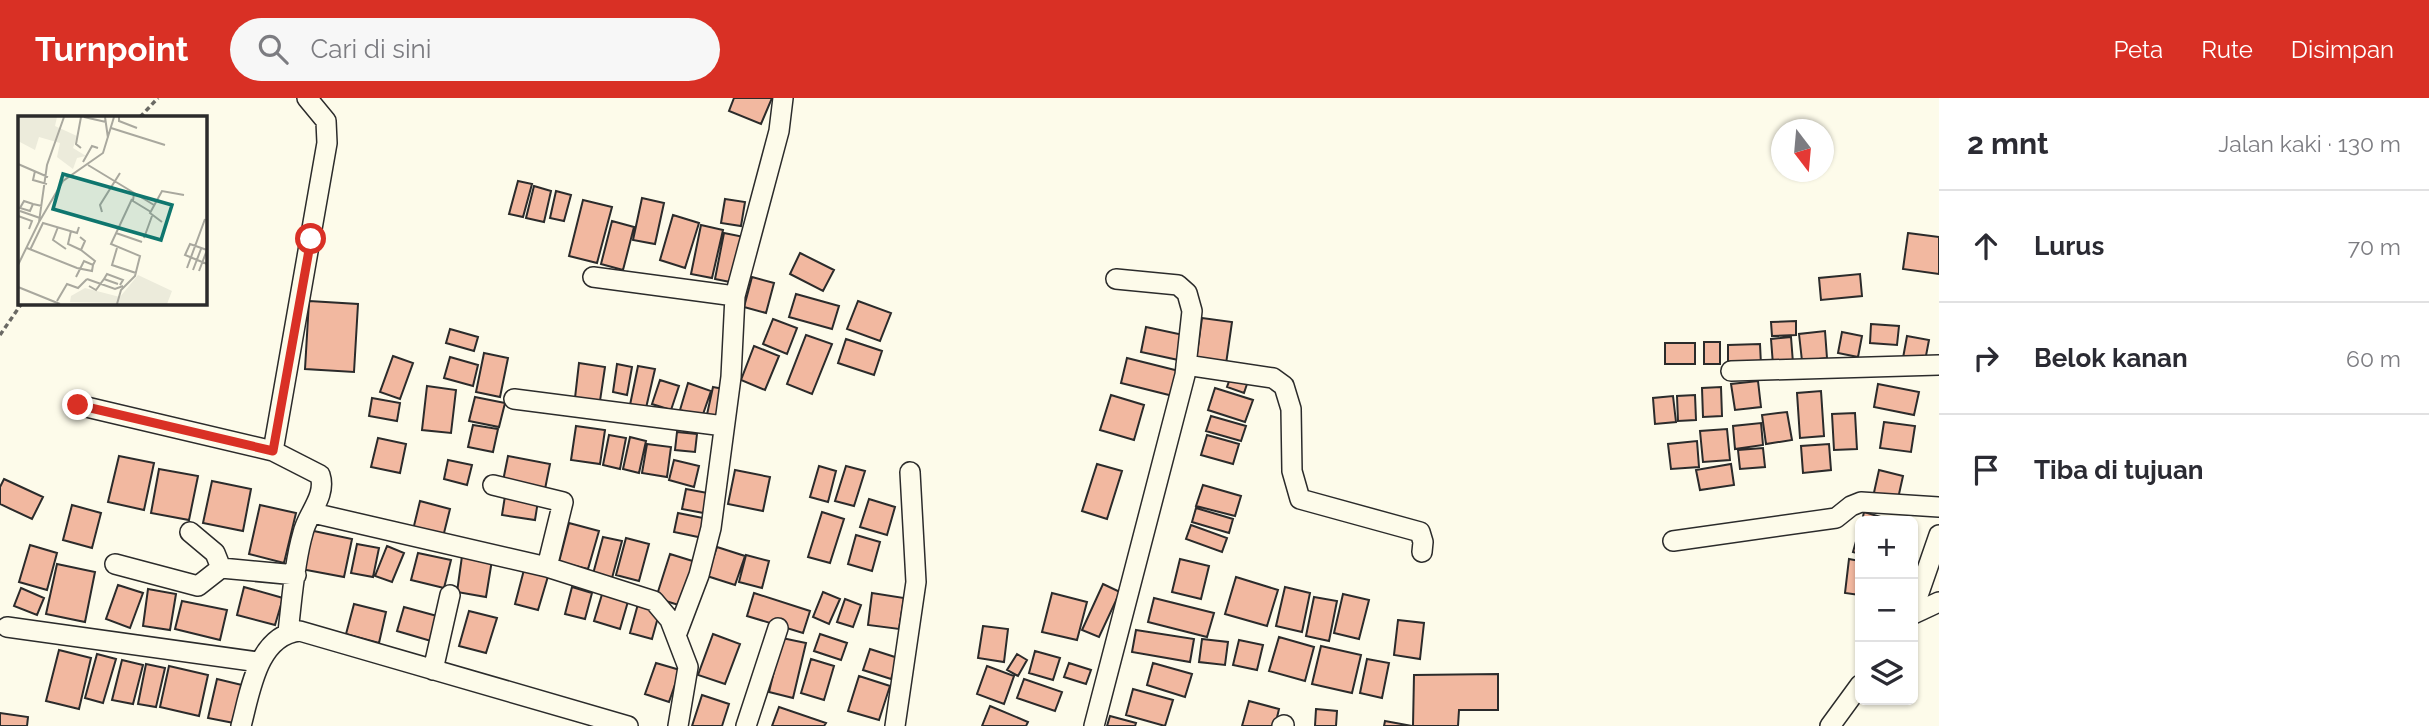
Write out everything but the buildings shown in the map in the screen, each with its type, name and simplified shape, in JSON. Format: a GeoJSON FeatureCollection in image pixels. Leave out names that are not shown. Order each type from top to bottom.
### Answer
{"type":"FeatureCollection","features":[{"type":"Feature","properties":{"kind":"street"},"geometry":{"type":"LineString","coordinates":[[273,451],[327,143],[326,121],[307,98]]}},
{"type":"Feature","properties":{"kind":"street"},"geometry":{"type":"LineString","coordinates":[[677,633],[699,575],[711,528],[731,377],[735,296],[779,131],[783,98]]}},
{"type":"Feature","properties":{"kind":"street"},"geometry":{"type":"LineString","coordinates":[[593,277],[735,296]]}},
{"type":"Feature","properties":{"kind":"street"},"geometry":{"type":"LineString","coordinates":[[1094,726],[1186,365],[1192,311],[1184,289],[1164,282],[1116,279]]}},
{"type":"Feature","properties":{"kind":"street"},"geometry":{"type":"LineString","coordinates":[[1186,365],[1273,378],[1289,395],[1292,471],[1300,499],[1420,533],[1422,552]]}},
{"type":"Feature","properties":{"kind":"street"},"geometry":{"type":"LineString","coordinates":[[1731,370],[1939,365]]}},
{"type":"Feature","properties":{"kind":"street"},"geometry":{"type":"LineString","coordinates":[[514,399],[724,426]]}},
{"type":"Feature","properties":{"kind":"street"},"geometry":{"type":"LineString","coordinates":[[78,405],[273,451],[320,475],[322,483],[313,513],[302,533],[288,632],[258,662],[241,726]]}},
{"type":"Feature","properties":{"kind":"street"},"geometry":{"type":"LineString","coordinates":[[895,726],[916,582],[910,472]]}},
{"type":"Feature","properties":{"kind":"street"},"geometry":{"type":"LineString","coordinates":[[493,485],[563,502],[547,567]]}},
{"type":"Feature","properties":{"kind":"street"},"geometry":{"type":"LineString","coordinates":[[1673,541],[1836,518],[1861,502],[1935,507]]}},
{"type":"Feature","properties":{"kind":"street"},"geometry":{"type":"LineString","coordinates":[[313,513],[547,567],[654,601],[663,607],[677,633],[688,667],[678,726]]}},
{"type":"Feature","properties":{"kind":"street"},"geometry":{"type":"LineString","coordinates":[[190,532],[215,553],[220,568]]}},
{"type":"Feature","properties":{"kind":"street"},"geometry":{"type":"LineString","coordinates":[[1918,597],[1939,535]]}},
{"type":"Feature","properties":{"kind":"street"},"geometry":{"type":"LineString","coordinates":[[115,564],[198,586],[220,568],[296,575]]}},
{"type":"Feature","properties":{"kind":"street"},"geometry":{"type":"LineString","coordinates":[[433,670],[450,595]]}},
{"type":"Feature","properties":{"kind":"street"},"geometry":{"type":"LineString","coordinates":[[1918,610],[1939,602]]}},
{"type":"Feature","properties":{"kind":"street"},"geometry":{"type":"LineString","coordinates":[[7,627],[258,662]]}},
{"type":"Feature","properties":{"kind":"street"},"geometry":{"type":"LineString","coordinates":[[746,726],[778,628]]}},
{"type":"Feature","properties":{"kind":"street"},"geometry":{"type":"LineString","coordinates":[[288,632],[299,631],[628,726]]}},
{"type":"Feature","properties":{"kind":"street"},"geometry":{"type":"LineString","coordinates":[[1830,726],[1855,692]]}},
{"type":"Feature","properties":{"kind":"path"},"geometry":{"type":"LineString","coordinates":[[141,116],[158,98]]}},
{"type":"Feature","properties":{"kind":"path"},"geometry":{"type":"LineString","coordinates":[[0,335],[21,304]]}},
{"type":"Feature","properties":{"kind":"route"},"geometry":{"type":"LineString","coordinates":[[78,405],[273,451],[311,239]]}}]}
